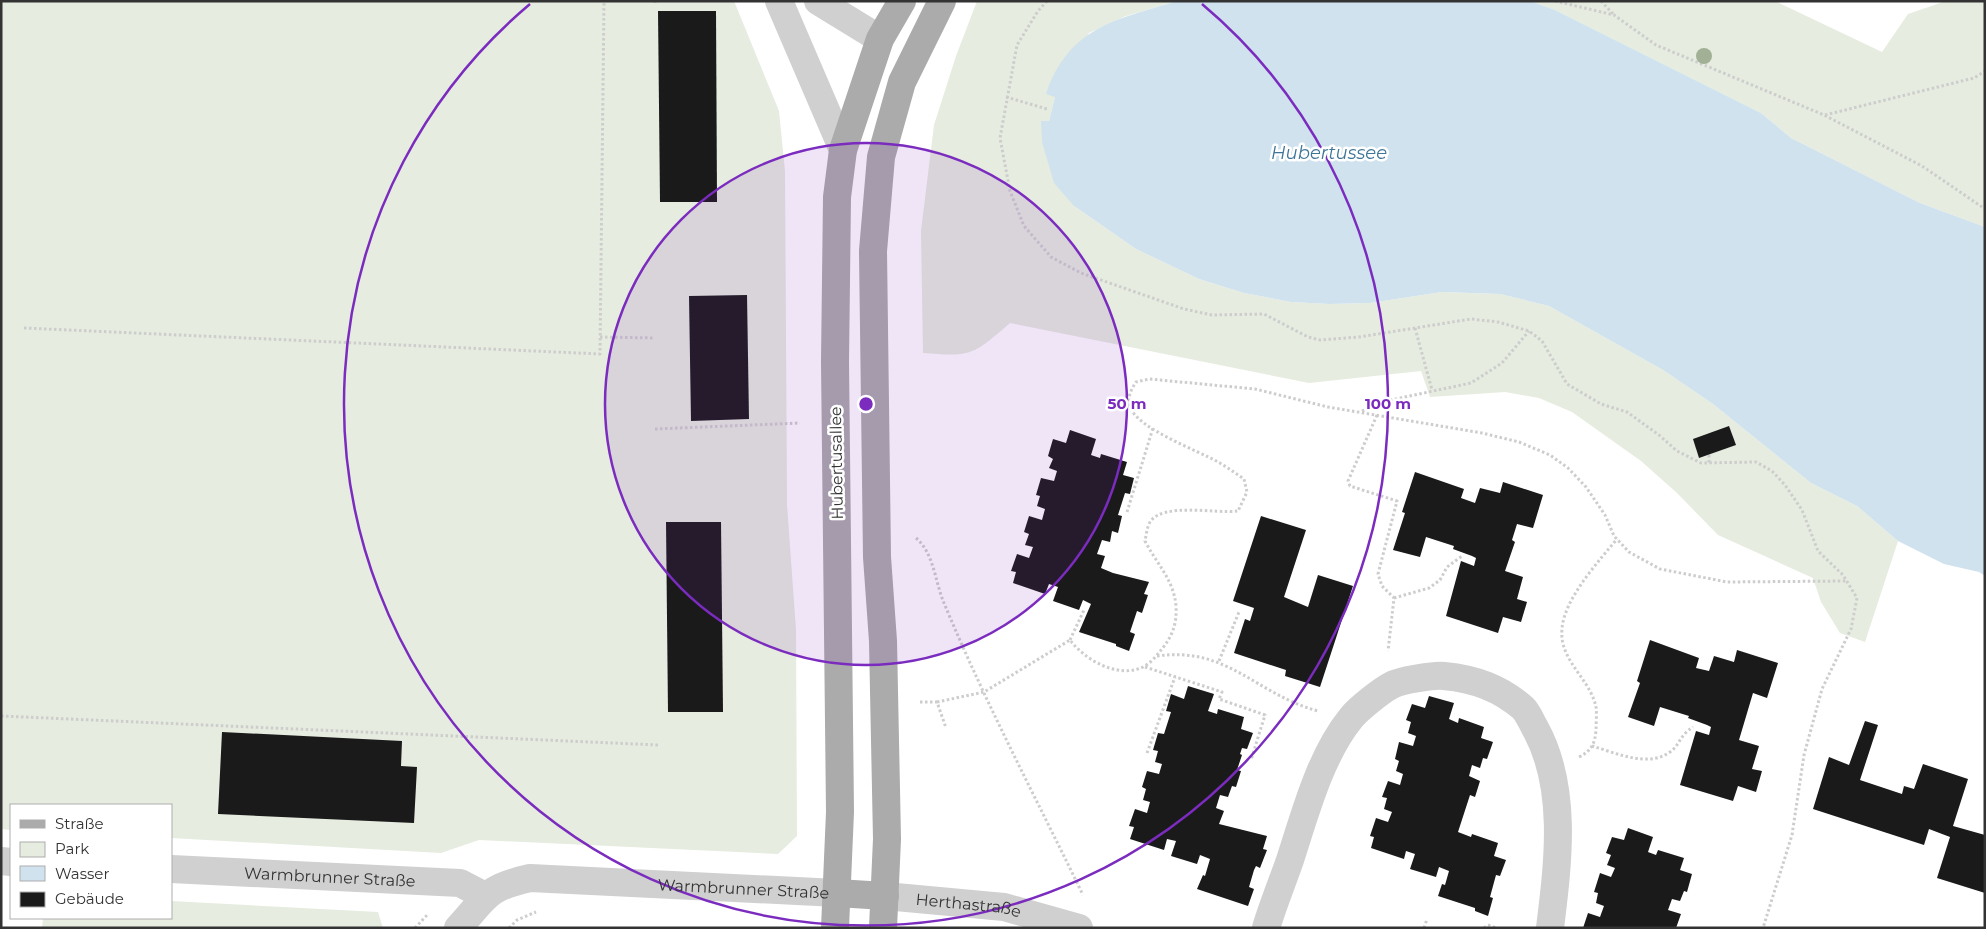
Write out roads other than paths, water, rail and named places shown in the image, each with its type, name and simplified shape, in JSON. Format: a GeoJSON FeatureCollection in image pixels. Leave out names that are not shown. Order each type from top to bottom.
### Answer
{"type":"FeatureCollection","features":[{"type":"Feature","properties":{"kind":"main road","name":"Hubertusallee"},"geometry":{"type":"LineString","coordinates":[[835,928],[840,812],[835,287],[837,197],[843,150],[880,39],[902,1]]}},
{"type":"Feature","properties":{"kind":"main road"},"geometry":{"type":"LineString","coordinates":[[883,928],[887,839],[883,641],[877,557],[873,251],[881,157],[902,82],[942,1]]}},
{"type":"Feature","properties":{"kind":"main road"},"geometry":{"type":"LineString","coordinates":[[880,39],[902,82]]}},
{"type":"Feature","properties":{"kind":"main road"},"geometry":{"type":"LineString","coordinates":[[837,893],[884,896]]}},
{"type":"Feature","properties":{"kind":"street"},"geometry":{"type":"LineString","coordinates":[[780,1],[843,150]]}},
{"type":"Feature","properties":{"kind":"street"},"geometry":{"type":"LineString","coordinates":[[818,1],[880,39]]}},
{"type":"Feature","properties":{"kind":"street"},"geometry":{"type":"LineString","coordinates":[[1266,928],[1302,816],[1324,763],[1352,717],[1393,684],[1440,675],[1467,678],[1489,685],[1524,709],[1543,742],[1556,794],[1557,875],[1550,928]]}},
{"type":"Feature","properties":{"kind":"street","name":"Warmbrunner Straße"},"geometry":{"type":"LineString","coordinates":[[172,870],[460,883],[485,896]]}},
{"type":"Feature","properties":{"kind":"street","name":"Warmbrunner Straße"},"geometry":{"type":"LineString","coordinates":[[458,928],[485,896],[504,884],[530,878],[837,893]]}},
{"type":"Feature","properties":{"kind":"street","name":"Herthastraße"},"geometry":{"type":"LineString","coordinates":[[884,896],[1004,907],[1076,927]]}},
{"type":"Feature","properties":{"kind":"water","name":"Hubertussee"},"geometry":{"type":"Polygon","coordinates":[[[1177,1],[1530,1],[1555,10],[1761,113],[1791,138],[1920,203],[1985,227],[1985,576],[1979,572],[1944,564],[1898,541],[1857,506],[1811,483],[1713,404],[1663,370],[1549,306],[1500,294],[1442,292],[1370,303],[1329,304],[1291,302],[1244,293],[1199,279],[1136,249],[1074,206],[1054,183],[1042,142],[1041,121],[1049,121],[1055,97],[1046,94],[1056,72],[1067,54],[1081,40],[1097,30],[1114,21],[1177,1]]]}}]}
